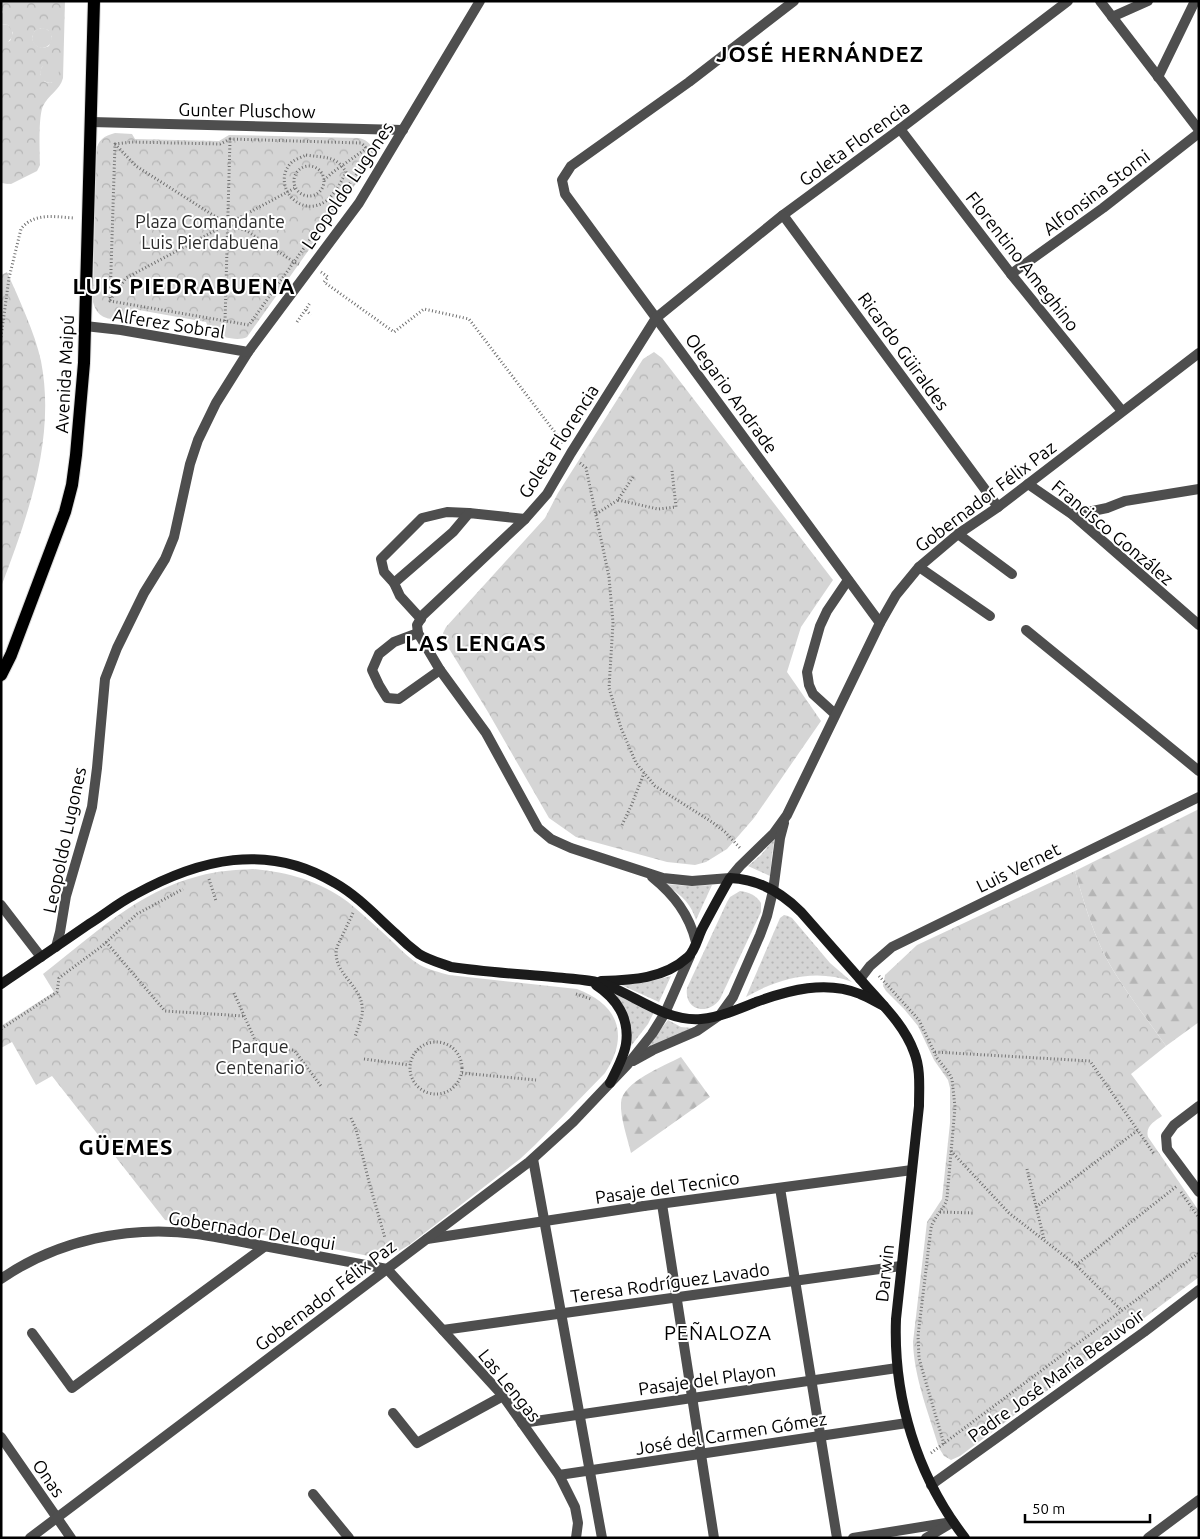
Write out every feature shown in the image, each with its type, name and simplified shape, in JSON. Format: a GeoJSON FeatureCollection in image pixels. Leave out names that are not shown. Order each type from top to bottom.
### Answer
{"type":"FeatureCollection","features":[{"type":"Feature","properties":{"kind":"main road","name":"Avenida Maipú"},"geometry":{"type":"LineString","coordinates":[[1,675],[11,655],[55,541],[69,494],[76,455],[81,408],[85,326],[94,1]]}},
{"type":"Feature","properties":{"kind":"main road"},"geometry":{"type":"LineString","coordinates":[[1,984],[132,896],[186,870],[214,862],[239,859],[265,860],[290,864],[335,882],[352,894],[418,953],[432,961],[468,970],[602,983],[679,1018],[703,1018],[720,1014]]}},
{"type":"Feature","properties":{"kind":"main road","name":"Darwin"},"geometry":{"type":"LineString","coordinates":[[730,878],[745,879],[760,884],[789,901],[801,912],[884,1006],[906,1036],[914,1052],[920,1081],[919,1106],[895,1333],[897,1368],[907,1423],[920,1460],[931,1486],[965,1538]]}},
{"type":"Feature","properties":{"kind":"main road","name":"Gobernador Félix Paz"},"geometry":{"type":"LineString","coordinates":[[690,956],[716,901],[730,878]]}},
{"type":"Feature","properties":{"kind":"main road"},"geometry":{"type":"LineString","coordinates":[[591,982],[640,979],[658,975],[690,956]]}},
{"type":"Feature","properties":{"kind":"main road"},"geometry":{"type":"LineString","coordinates":[[591,982],[616,1001],[626,1028],[626,1044],[610,1083]]}},
{"type":"Feature","properties":{"kind":"main road","name":"Darwin"},"geometry":{"type":"LineString","coordinates":[[720,1014],[800,989],[820,987],[842,988],[860,994],[884,1006]]}},
{"type":"Feature","properties":{"kind":"street","name":"Leopoldo Lugones"},"geometry":{"type":"LineString","coordinates":[[56,947],[66,896],[92,807],[107,672],[144,594],[166,558],[198,440],[216,403],[248,352],[359,203],[480,1]]}},
{"type":"Feature","properties":{"kind":"street","name":"Olegario Andrade"},"geometry":{"type":"LineString","coordinates":[[794,1],[689,82],[570,166],[562,180],[565,194],[880,623]]}},
{"type":"Feature","properties":{"kind":"street","name":"Goleta Florencia"},"geometry":{"type":"LineString","coordinates":[[420,619],[525,519],[547,494],[656,318],[783,215],[1068,1]]}},
{"type":"Feature","properties":{"kind":"street"},"geometry":{"type":"LineString","coordinates":[[1148,1],[1108,7],[1199,132]]}},
{"type":"Feature","properties":{"kind":"street"},"geometry":{"type":"LineString","coordinates":[[1158,77],[1195,1]]}},
{"type":"Feature","properties":{"kind":"street","name":"Gunter Pluschow"},"geometry":{"type":"LineString","coordinates":[[91,122],[403,130]]}},
{"type":"Feature","properties":{"kind":"street","name":"Florentino Ameghino"},"geometry":{"type":"LineString","coordinates":[[900,129],[1011,274],[1122,412]]}},
{"type":"Feature","properties":{"kind":"street","name":"Alfonsina Storni"},"geometry":{"type":"LineString","coordinates":[[1011,274],[1103,208],[1199,132]]}},
{"type":"Feature","properties":{"kind":"street","name":"Ricardo Güiraldes"},"geometry":{"type":"LineString","coordinates":[[783,215],[998,507]]}},
{"type":"Feature","properties":{"kind":"street","name":"Alferez Sobral"},"geometry":{"type":"LineString","coordinates":[[85,326],[121,330],[248,352]]}},
{"type":"Feature","properties":{"kind":"street","name":"Gobernador Félix Paz"},"geometry":{"type":"LineString","coordinates":[[628,1064],[653,1050],[697,1031],[720,1014],[733,997],[767,916],[773,891],[780,838],[787,815],[880,623],[896,595],[919,567],[958,534],[998,507],[1197,357]]}},
{"type":"Feature","properties":{"kind":"street","name":"Francisco González"},"geometry":{"type":"LineString","coordinates":[[1028,484],[1073,515],[1199,625]]}},
{"type":"Feature","properties":{"kind":"street"},"geometry":{"type":"LineString","coordinates":[[1073,515],[1107,508],[1126,501],[1199,489]]}},
{"type":"Feature","properties":{"kind":"street"},"geometry":{"type":"LineString","coordinates":[[525,519],[447,512],[422,518],[381,559],[384,572],[394,583],[400,596],[420,619],[417,625],[418,633],[440,670],[486,733],[538,828],[551,839],[571,848],[650,875],[692,881],[730,878]]}},
{"type":"Feature","properties":{"kind":"street"},"geometry":{"type":"LineString","coordinates":[[394,583],[453,532],[469,513]]}},
{"type":"Feature","properties":{"kind":"street"},"geometry":{"type":"LineString","coordinates":[[958,534],[1012,574]]}},
{"type":"Feature","properties":{"kind":"street"},"geometry":{"type":"LineString","coordinates":[[919,567],[990,616]]}},
{"type":"Feature","properties":{"kind":"street"},"geometry":{"type":"LineString","coordinates":[[835,714],[813,694],[808,684],[808,672],[820,626],[827,610],[848,580]]}},
{"type":"Feature","properties":{"kind":"street"},"geometry":{"type":"LineString","coordinates":[[1026,630],[1199,771]]}},
{"type":"Feature","properties":{"kind":"street"},"geometry":{"type":"LineString","coordinates":[[418,633],[394,642],[379,654],[372,670],[379,685],[387,698],[399,699],[440,670]]}},
{"type":"Feature","properties":{"kind":"street","name":"Luis Vernet"},"geometry":{"type":"LineString","coordinates":[[860,978],[870,966],[892,947],[1199,797]]}},
{"type":"Feature","properties":{"kind":"street","name":"Gobernador Félix Paz"},"geometry":{"type":"LineString","coordinates":[[730,878],[774,833],[787,815]]}},
{"type":"Feature","properties":{"kind":"street"},"geometry":{"type":"LineString","coordinates":[[650,875],[664,886],[682,908],[688,918],[696,942]]}},
{"type":"Feature","properties":{"kind":"street"},"geometry":{"type":"LineString","coordinates":[[1,905],[41,957]]}},
{"type":"Feature","properties":{"kind":"street","name":"Gobernador Félix Paz"},"geometry":{"type":"LineString","coordinates":[[30,1538],[533,1159],[573,1122],[628,1064],[652,1034],[666,1013],[690,956]]}},
{"type":"Feature","properties":{"kind":"street"},"geometry":{"type":"LineString","coordinates":[[1199,1106],[1174,1125],[1166,1136],[1167,1149],[1199,1192]]}},
{"type":"Feature","properties":{"kind":"street"},"geometry":{"type":"LineString","coordinates":[[533,1159],[602,1538]]}},
{"type":"Feature","properties":{"kind":"street","name":"Pasaje del Tecnico"},"geometry":{"type":"LineString","coordinates":[[427,1239],[644,1206],[912,1170]]}},
{"type":"Feature","properties":{"kind":"street"},"geometry":{"type":"LineString","coordinates":[[780,1188],[837,1538]]}},
{"type":"Feature","properties":{"kind":"street"},"geometry":{"type":"LineString","coordinates":[[662,1204],[714,1538]]}},
{"type":"Feature","properties":{"kind":"street","name":"Gobernador DeLoqui"},"geometry":{"type":"LineString","coordinates":[[1,1279],[37,1258],[61,1248],[96,1238],[152,1231],[196,1234],[387,1269]]}},
{"type":"Feature","properties":{"kind":"street"},"geometry":{"type":"LineString","coordinates":[[32,1332],[72,1388],[264,1246]]}},
{"type":"Feature","properties":{"kind":"street","name":"Teresa Rodríguez Lavado"},"geometry":{"type":"LineString","coordinates":[[443,1330],[901,1266]]}},
{"type":"Feature","properties":{"kind":"street","name":"Las Lengas"},"geometry":{"type":"LineString","coordinates":[[387,1269],[503,1396],[559,1475],[574,1507],[578,1523],[576,1538]]}},
{"type":"Feature","properties":{"kind":"street","name":"Padre José María Beauvoir"},"geometry":{"type":"LineString","coordinates":[[931,1486],[1199,1290]]}},
{"type":"Feature","properties":{"kind":"street","name":"Pasaje del Playon"},"geometry":{"type":"LineString","coordinates":[[522,1423],[897,1368]]}},
{"type":"Feature","properties":{"kind":"street"},"geometry":{"type":"LineString","coordinates":[[393,1413],[417,1443],[503,1396]]}},
{"type":"Feature","properties":{"kind":"street","name":"José del Carmen Gómez"},"geometry":{"type":"LineString","coordinates":[[559,1475],[907,1423]]}},
{"type":"Feature","properties":{"kind":"street","name":"Onas"},"geometry":{"type":"LineString","coordinates":[[1,1438],[71,1538]]}},
{"type":"Feature","properties":{"kind":"street"},"geometry":{"type":"LineString","coordinates":[[313,1494],[348,1538]]}},
{"type":"Feature","properties":{"kind":"street"},"geometry":{"type":"LineString","coordinates":[[1148,1538],[1199,1500]]}},
{"type":"Feature","properties":{"kind":"street"},"geometry":{"type":"LineString","coordinates":[[853,1538],[953,1522]]}},
{"type":"Feature","properties":{"kind":"street"},"geometry":{"type":"LineString","coordinates":[[926,1538],[953,1522]]}},
{"type":"Feature","properties":{"kind":"path"},"geometry":{"type":"LineString","coordinates":[[110,301],[249,325],[366,161],[368,155],[367,148],[361,143],[230,139],[220,144],[132,142],[115,144]]}},
{"type":"Feature","properties":{"kind":"path"},"geometry":{"type":"LineString","coordinates":[[225,321],[230,139]]}},
{"type":"Feature","properties":{"kind":"path"},"geometry":{"type":"LineString","coordinates":[[115,144],[136,166],[227,224],[247,231],[294,262],[312,266],[328,277],[324,282],[394,332],[424,309],[469,318],[571,453],[586,468],[609,576],[613,622],[609,688],[636,763],[655,786],[712,822],[740,848],[748,859]]}},
{"type":"Feature","properties":{"kind":"path"},"geometry":{"type":"LineString","coordinates":[[110,301],[115,144]]}},
{"type":"Feature","properties":{"kind":"path"},"geometry":{"type":"LineString","coordinates":[[324,180],[323,175],[317,168],[307,166],[296,174],[294,179],[295,188],[303,195],[313,196],[321,190],[324,180],[333,172],[367,148]]}},
{"type":"Feature","properties":{"kind":"path"},"geometry":{"type":"LineString","coordinates":[[306,156],[336,160],[342,166],[346,172],[340,183],[329,197],[316,206],[303,206],[287,192],[284,181],[286,170],[293,161],[306,156]]}},
{"type":"Feature","properties":{"kind":"path"},"geometry":{"type":"LineString","coordinates":[[340,183],[347,188]]}},
{"type":"Feature","properties":{"kind":"path"},"geometry":{"type":"LineString","coordinates":[[110,301],[126,278],[295,188]]}},
{"type":"Feature","properties":{"kind":"path"},"geometry":{"type":"LineString","coordinates":[[1,337],[9,278],[21,228],[32,219],[41,217],[87,219]]}},
{"type":"Feature","properties":{"kind":"path"},"geometry":{"type":"LineString","coordinates":[[297,322],[310,303]]}},
{"type":"Feature","properties":{"kind":"path"},"geometry":{"type":"LineString","coordinates":[[306,310],[312,315]]}},
{"type":"Feature","properties":{"kind":"path"},"geometry":{"type":"LineString","coordinates":[[618,500],[658,510],[676,507],[672,471]]}},
{"type":"Feature","properties":{"kind":"path"},"geometry":{"type":"LineString","coordinates":[[596,514],[618,500],[633,477]]}},
{"type":"Feature","properties":{"kind":"path"},"geometry":{"type":"LineString","coordinates":[[622,825],[644,773]]}},
{"type":"Feature","properties":{"kind":"path"},"geometry":{"type":"LineString","coordinates":[[203,881],[209,879],[216,901]]}},
{"type":"Feature","properties":{"kind":"path"},"geometry":{"type":"LineString","coordinates":[[1,1029],[57,992],[59,978],[106,942],[137,914],[190,885]]}},
{"type":"Feature","properties":{"kind":"path"},"geometry":{"type":"LineString","coordinates":[[353,913],[336,947],[335,953],[340,968],[356,989],[362,1006],[363,1012],[355,1037]]}},
{"type":"Feature","properties":{"kind":"path"},"geometry":{"type":"LineString","coordinates":[[106,942],[165,1011],[244,1016]]}},
{"type":"Feature","properties":{"kind":"path"},"geometry":{"type":"LineString","coordinates":[[870,966],[919,1020],[940,1062],[949,1073],[953,1087],[955,1107],[946,1202],[932,1223],[918,1336],[922,1370],[944,1444]]}},
{"type":"Feature","properties":{"kind":"path"},"geometry":{"type":"LineString","coordinates":[[234,993],[260,1050],[294,1050],[321,1086]]}},
{"type":"Feature","properties":{"kind":"path"},"geometry":{"type":"LineString","coordinates":[[440,1041],[455,1049],[460,1056],[462,1073],[453,1088],[445,1093],[428,1093],[420,1089],[414,1082],[409,1066],[411,1057],[416,1050],[423,1045],[440,1041]]}},
{"type":"Feature","properties":{"kind":"path"},"geometry":{"type":"LineString","coordinates":[[935,1052],[1090,1061],[1154,1154]]}},
{"type":"Feature","properties":{"kind":"path"},"geometry":{"type":"LineString","coordinates":[[364,1059],[409,1066]]}},
{"type":"Feature","properties":{"kind":"path"},"geometry":{"type":"LineString","coordinates":[[462,1073],[536,1080]]}},
{"type":"Feature","properties":{"kind":"path"},"geometry":{"type":"LineString","coordinates":[[351,1118],[356,1128],[385,1238]]}},
{"type":"Feature","properties":{"kind":"path"},"geometry":{"type":"LineString","coordinates":[[1036,1207],[1138,1130]]}},
{"type":"Feature","properties":{"kind":"path"},"geometry":{"type":"LineString","coordinates":[[951,1151],[1008,1213],[1076,1265],[1122,1311]]}},
{"type":"Feature","properties":{"kind":"path"},"geometry":{"type":"LineString","coordinates":[[1028,1170],[1044,1240]]}},
{"type":"Feature","properties":{"kind":"path"},"geometry":{"type":"LineString","coordinates":[[1076,1265],[1176,1186],[1199,1218]]}},
{"type":"Feature","properties":{"kind":"path"},"geometry":{"type":"LineString","coordinates":[[940,1212],[974,1213]]}},
{"type":"Feature","properties":{"kind":"path"},"geometry":{"type":"LineString","coordinates":[[920,1460],[1199,1253]]}},
{"type":"Feature","properties":{"kind":"green space"},"geometry":{"type":"Polygon","coordinates":[[[1,1],[65,1],[63,78],[59,86],[45,102],[41,111],[40,165],[37,171],[11,184],[1,183],[1,43],[10,41],[13,33],[8,25],[1,24],[3,12],[1,1]],[[41,28],[35,31],[32,37],[37,46],[43,48],[49,46],[52,37],[48,30],[41,28]],[[50,64],[42,67],[40,74],[45,82],[51,83],[57,79],[59,71],[56,66],[50,64]]]}},
{"type":"Feature","properties":{"kind":"green space"},"geometry":{"type":"Polygon","coordinates":[[[1,24],[8,25],[12,30],[13,36],[7,43],[1,43],[1,24]]]}},
{"type":"Feature","properties":{"kind":"green space"},"geometry":{"type":"Polygon","coordinates":[[[42,28],[49,31],[52,38],[49,45],[42,48],[35,45],[32,38],[35,31],[42,28]]]}},
{"type":"Feature","properties":{"kind":"green space"},"geometry":{"type":"Polygon","coordinates":[[[50,63],[57,66],[60,73],[57,80],[50,83],[43,80],[40,73],[43,66],[50,63]]]}},
{"type":"Feature","properties":{"kind":"green space","name":"Plaza Comandante Luis Pierdabuena"},"geometry":{"type":"Polygon","coordinates":[[[115,133],[132,134],[135,139],[219,141],[229,135],[359,138],[369,143],[373,157],[247,337],[234,339],[211,334],[206,322],[133,309],[126,321],[110,319],[101,316],[95,308],[93,302],[96,151],[102,139],[115,133]]]}},
{"type":"Feature","properties":{"kind":"green space"},"geometry":{"type":"Polygon","coordinates":[[[7,272],[35,339],[41,361],[45,390],[45,419],[37,476],[21,533],[1,587],[1,275],[7,272]]]}},
{"type":"Feature","properties":{"kind":"green space"},"geometry":{"type":"Polygon","coordinates":[[[654,352],[662,358],[833,580],[801,627],[787,672],[821,721],[754,818],[727,849],[706,862],[695,865],[667,862],[576,837],[549,818],[445,642],[443,633],[446,627],[545,518],[558,493],[643,359],[654,352]]]}},
{"type":"Feature","properties":{"kind":"green space"},"geometry":{"type":"Polygon","coordinates":[[[1199,809],[1199,1022],[1166,1046],[1104,954],[1091,923],[1075,871],[1199,809]]]}},
{"type":"Feature","properties":{"kind":"green space"},"geometry":{"type":"Polygon","coordinates":[[[775,838],[770,876],[748,866],[761,855],[775,838]]]}},
{"type":"Feature","properties":{"kind":"green space","name":"Parque Centenario"},"geometry":{"type":"Polygon","coordinates":[[[253,869],[291,875],[326,888],[360,912],[409,958],[427,968],[449,975],[577,989],[591,995],[602,1003],[616,1022],[617,1046],[613,1059],[605,1073],[520,1159],[409,1245],[392,1255],[374,1257],[227,1228],[165,1220],[52,1076],[36,1085],[12,1042],[1,1048],[1,1026],[54,992],[43,974],[116,917],[156,892],[177,883],[212,873],[253,869]]]}},
{"type":"Feature","properties":{"kind":"green space"},"geometry":{"type":"Polygon","coordinates":[[[1075,871],[1091,923],[1104,954],[1166,1046],[1131,1074],[1162,1116],[1149,1127],[1148,1137],[1199,1211],[1199,1277],[960,1456],[951,1460],[944,1456],[939,1448],[919,1382],[913,1342],[927,1222],[942,1199],[950,1123],[950,1088],[948,1080],[934,1060],[918,1026],[883,986],[885,975],[917,945],[1075,871]]]}},
{"type":"Feature","properties":{"kind":"green space"},"geometry":{"type":"Polygon","coordinates":[[[665,884],[712,885],[696,920],[688,903],[665,884]]]}},
{"type":"Feature","properties":{"kind":"green space"},"geometry":{"type":"Polygon","coordinates":[[[740,891],[749,893],[757,898],[761,903],[761,912],[720,999],[709,1008],[698,1008],[689,1002],[687,988],[727,902],[730,897],[740,891]]]}},
{"type":"Feature","properties":{"kind":"green space"},"geometry":{"type":"Polygon","coordinates":[[[784,915],[792,918],[830,963],[852,982],[825,976],[798,977],[758,990],[746,997],[780,918],[784,915]]]}},
{"type":"Feature","properties":{"kind":"green space"},"geometry":{"type":"Polygon","coordinates":[[[671,976],[659,1002],[619,984],[643,983],[671,976]]]}},
{"type":"Feature","properties":{"kind":"green space"},"geometry":{"type":"Polygon","coordinates":[[[613,992],[654,1012],[648,1024],[631,1046],[626,1018],[613,992]]]}},
{"type":"Feature","properties":{"kind":"green space"},"geometry":{"type":"Polygon","coordinates":[[[668,1020],[681,1027],[692,1028],[643,1051],[668,1020]]]}},
{"type":"Feature","properties":{"kind":"green space"},"geometry":{"type":"Polygon","coordinates":[[[681,1057],[710,1097],[631,1153],[622,1115],[621,1103],[623,1095],[628,1088],[645,1076],[681,1057]]]}},
{"type":"Feature","properties":{"kind":"district","name":"JOSÉ HERNÁNDEZ"},"geometry":{"type":"Point","coordinates":[820,53]}},
{"type":"Feature","properties":{"kind":"district","name":"LUIS PIEDRABUENA"},"geometry":{"type":"Point","coordinates":[184,285]}},
{"type":"Feature","properties":{"kind":"district","name":"LAS LENGAS"},"geometry":{"type":"Point","coordinates":[476,642]}},
{"type":"Feature","properties":{"kind":"district","name":"GÜEMES"},"geometry":{"type":"Point","coordinates":[126,1146]}},
{"type":"Feature","properties":{"kind":"district","name":"PEÑALOZA"},"geometry":{"type":"Point","coordinates":[718,1332]}}]}
